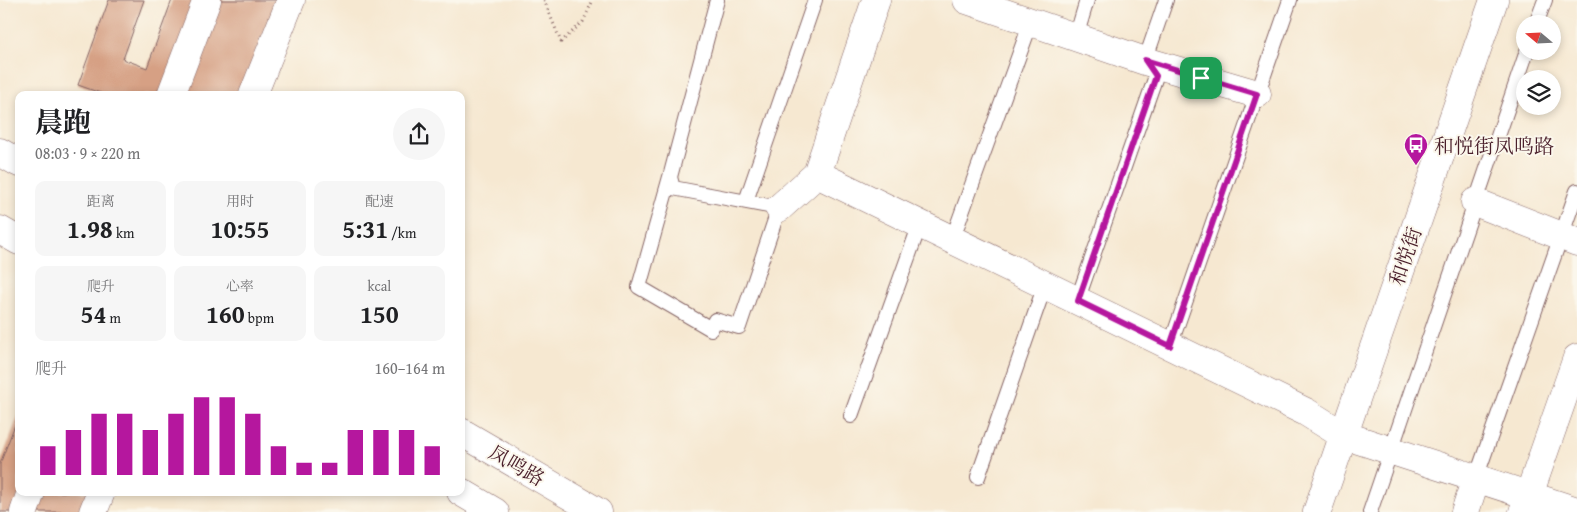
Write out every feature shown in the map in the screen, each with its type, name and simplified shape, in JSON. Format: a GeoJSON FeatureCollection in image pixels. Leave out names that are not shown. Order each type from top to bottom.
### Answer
{"type":"FeatureCollection","features":[{"type":"Feature","properties":{"kind":"street"},"geometry":{"type":"LineString","coordinates":[[173,91],[207,0]]}},
{"type":"Feature","properties":{"kind":"street"},"geometry":{"type":"LineString","coordinates":[[255,91],[291,0]]}},
{"type":"Feature","properties":{"kind":"street"},"geometry":{"type":"LineString","coordinates":[[780,208],[817,174],[876,0]]}},
{"type":"Feature","properties":{"kind":"street"},"geometry":{"type":"LineString","coordinates":[[967,0],[1145,60],[1257,94]]}},
{"type":"Feature","properties":{"kind":"street","name":"和悦街"},"geometry":{"type":"LineString","coordinates":[[1317,512],[1494,0]]}},
{"type":"Feature","properties":{"kind":"street"},"geometry":{"type":"LineString","coordinates":[[0,152],[15,161]]}},
{"type":"Feature","properties":{"kind":"street"},"geometry":{"type":"LineString","coordinates":[[817,174],[1306,412],[1343,435],[1476,478],[1525,503],[1577,511]]}},
{"type":"Feature","properties":{"kind":"street"},"geometry":{"type":"LineString","coordinates":[[1476,202],[1569,239]]}},
{"type":"Feature","properties":{"kind":"street"},"geometry":{"type":"LineString","coordinates":[[0,230],[15,239]]}},
{"type":"Feature","properties":{"kind":"street"},"geometry":{"type":"LineString","coordinates":[[1525,503],[1577,358]]}},
{"type":"Feature","properties":{"kind":"street","name":"凤鸣路"},"geometry":{"type":"LineString","coordinates":[[465,434],[598,512]]}},
{"type":"Feature","properties":{"kind":"street"},"geometry":{"type":"LineString","coordinates":[[1465,512],[1476,478]]}},
{"type":"Feature","properties":{"kind":"street"},"geometry":{"type":"LineString","coordinates":[[465,494],[495,512]]}},
{"type":"Feature","properties":{"kind":"street"},"geometry":{"type":"LineString","coordinates":[[24,512],[30,496]]}},
{"type":"Feature","properties":{"kind":"street"},"geometry":{"type":"LineString","coordinates":[[93,512],[99,496]]}},
{"type":"Feature","properties":{"kind":"lane"},"geometry":{"type":"LineString","coordinates":[[670,177],[673,188],[780,208],[739,327],[715,320],[711,329],[639,288],[717,0]]}},
{"type":"Feature","properties":{"kind":"lane"},"geometry":{"type":"LineString","coordinates":[[746,201],[815,0]]}},
{"type":"Feature","properties":{"kind":"lane"},"geometry":{"type":"LineString","coordinates":[[1076,37],[1087,0]]}},
{"type":"Feature","properties":{"kind":"lane"},"geometry":{"type":"LineString","coordinates":[[1078,301],[1156,76],[1145,60],[1166,0]]}},
{"type":"Feature","properties":{"kind":"lane"},"geometry":{"type":"LineString","coordinates":[[1170,346],[1290,0]]}},
{"type":"Feature","properties":{"kind":"lane"},"geometry":{"type":"LineString","coordinates":[[1539,15],[1545,0]]}},
{"type":"Feature","properties":{"kind":"lane"},"geometry":{"type":"LineString","coordinates":[[952,240],[1030,22]]}},
{"type":"Feature","properties":{"kind":"lane"},"geometry":{"type":"LineString","coordinates":[[1370,512],[1524,60]]}},
{"type":"Feature","properties":{"kind":"lane"},"geometry":{"type":"LineString","coordinates":[[1476,478],[1569,239],[1577,191]]}},
{"type":"Feature","properties":{"kind":"lane"},"geometry":{"type":"LineString","coordinates":[[851,416],[920,224]]}},
{"type":"Feature","properties":{"kind":"lane"},"geometry":{"type":"LineString","coordinates":[[978,477],[1045,285]]}},
{"type":"Feature","properties":{"kind":"path"},"geometry":{"type":"LineString","coordinates":[[544,0],[561,42],[582,22],[593,0]]}},
{"type":"Feature","properties":{"kind":"building"},"geometry":{"type":"Polygon","coordinates":[[[109,0],[144,0],[123,59],[147,68],[172,0],[281,0],[247,91],[95,91],[78,85],[109,0]]]}},
{"type":"Feature","properties":{"kind":"building"},"geometry":{"type":"Polygon","coordinates":[[[15,425],[15,496],[98,496],[92,512],[0,512],[0,464],[15,425]]]}},
{"type":"Feature","properties":{"kind":"place","name":"和悦街凤鸣路"},"geometry":{"type":"Point","coordinates":[1416,166]}},
{"type":"Feature","properties":{"kind":"route"},"geometry":{"type":"LineString","coordinates":[[1145,60],[1201,78],[1257,94],[1170,346],[1078,301],[1156,76],[1145,60]]}}]}
